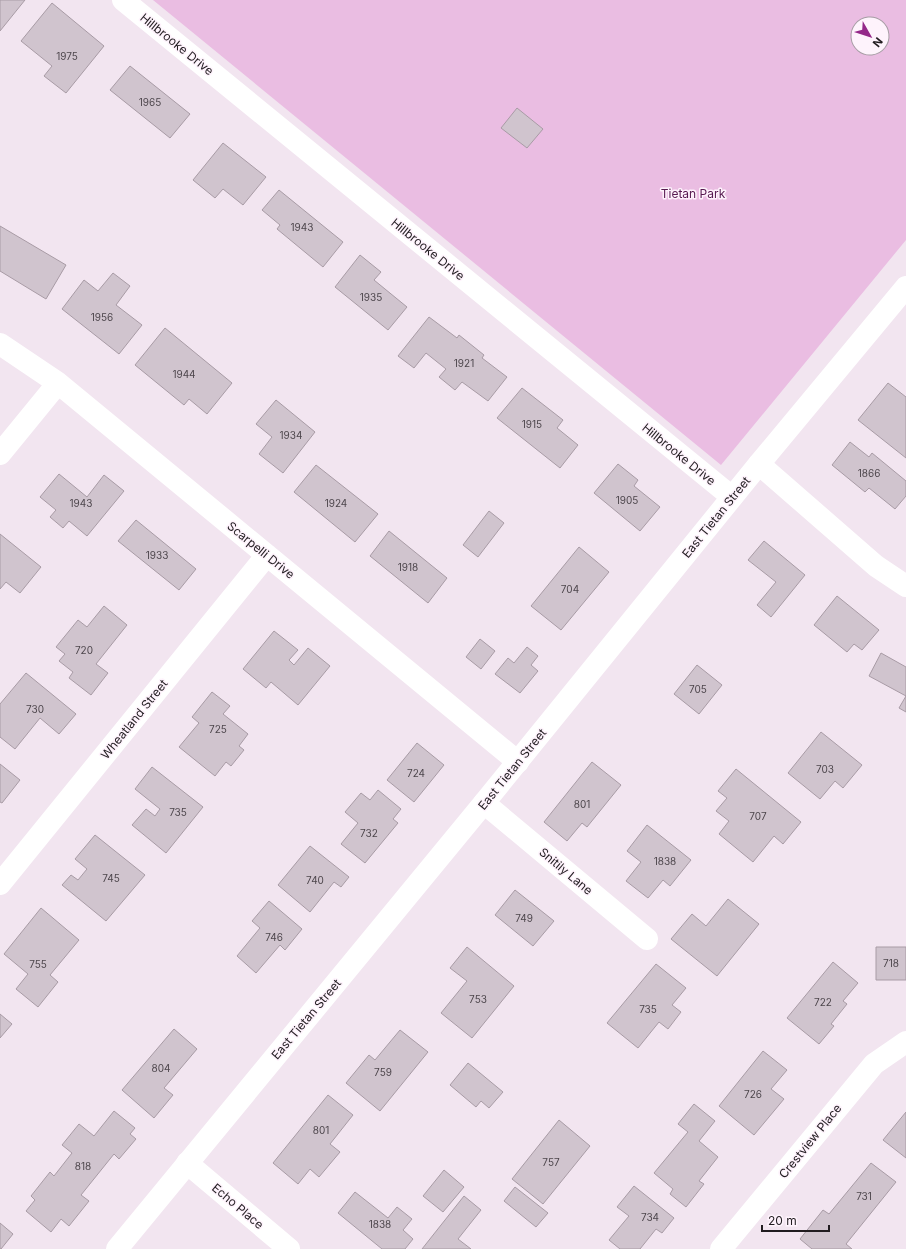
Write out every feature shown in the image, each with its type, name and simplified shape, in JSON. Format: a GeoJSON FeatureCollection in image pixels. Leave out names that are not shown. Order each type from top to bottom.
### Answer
{"type":"FeatureCollection","features":[{"type":"Feature","properties":{"kind":"street","name":"Hillbrooke Drive"},"geometry":{"type":"LineString","coordinates":[[123,0],[732,497]]}},
{"type":"Feature","properties":{"kind":"street","name":"East Tietan Street"},"geometry":{"type":"LineString","coordinates":[[117,1249],[518,762],[759,464],[906,287]]}},
{"type":"Feature","properties":{"kind":"street","name":"Scarpelli Drive"},"geometry":{"type":"LineString","coordinates":[[0,344],[58,383],[518,762]]}},
{"type":"Feature","properties":{"kind":"street"},"geometry":{"type":"LineString","coordinates":[[0,454],[58,383]]}},
{"type":"Feature","properties":{"kind":"street"},"geometry":{"type":"LineString","coordinates":[[759,464],[876,566],[906,586]]}},
{"type":"Feature","properties":{"kind":"street","name":"Wheatland Street"},"geometry":{"type":"LineString","coordinates":[[0,884],[267,554]]}},
{"type":"Feature","properties":{"kind":"street","name":"Snitily Lane"},"geometry":{"type":"LineString","coordinates":[[484,803],[647,939]]}},
{"type":"Feature","properties":{"kind":"street","name":"Crestview Place"},"geometry":{"type":"LineString","coordinates":[[721,1249],[874,1064],[906,1042]]}},
{"type":"Feature","properties":{"kind":"street","name":"Echo Place"},"geometry":{"type":"LineString","coordinates":[[187,1163],[289,1249]]}},
{"type":"Feature","properties":{"kind":"green space","name":"Tietan Park"},"geometry":{"type":"Polygon","coordinates":[[[153,0],[906,0],[906,240],[721,465],[153,0]]]}},
{"type":"Feature","properties":{"kind":"building"},"geometry":{"type":"Polygon","coordinates":[[[0,0],[25,0],[0,31],[0,0]]]}},
{"type":"Feature","properties":{"kind":"building"},"geometry":{"type":"Polygon","coordinates":[[[52,3],[104,46],[66,93],[44,76],[52,66],[21,41],[52,3]]]}},
{"type":"Feature","properties":{"kind":"building"},"geometry":{"type":"Polygon","coordinates":[[[130,66],[190,114],[170,138],[110,90],[130,66]]]}},
{"type":"Feature","properties":{"kind":"building"},"geometry":{"type":"Polygon","coordinates":[[[517,108],[543,129],[527,148],[501,128],[517,108]]]}},
{"type":"Feature","properties":{"kind":"building"},"geometry":{"type":"Polygon","coordinates":[[[223,143],[266,177],[243,205],[223,189],[215,198],[193,180],[223,143]]]}},
{"type":"Feature","properties":{"kind":"building"},"geometry":{"type":"Polygon","coordinates":[[[279,190],[343,242],[323,267],[277,229],[280,225],[262,210],[279,190]]]}},
{"type":"Feature","properties":{"kind":"building"},"geometry":{"type":"Polygon","coordinates":[[[0,226],[66,265],[46,299],[0,271],[0,226]]]}},
{"type":"Feature","properties":{"kind":"building"},"geometry":{"type":"Polygon","coordinates":[[[360,255],[381,272],[374,280],[407,307],[388,330],[335,287],[360,255]]]}},
{"type":"Feature","properties":{"kind":"building"},"geometry":{"type":"Polygon","coordinates":[[[113,273],[130,286],[116,305],[142,325],[119,354],[62,309],[84,280],[98,291],[113,273]]]}},
{"type":"Feature","properties":{"kind":"building"},"geometry":{"type":"Polygon","coordinates":[[[429,317],[457,338],[459,335],[484,355],[482,358],[507,377],[488,401],[462,382],[455,390],[439,377],[446,369],[426,353],[414,368],[398,356],[429,317]]]}},
{"type":"Feature","properties":{"kind":"building"},"geometry":{"type":"Polygon","coordinates":[[[165,328],[232,383],[207,414],[189,399],[184,405],[135,365],[165,328]]]}},
{"type":"Feature","properties":{"kind":"building"},"geometry":{"type":"Polygon","coordinates":[[[888,383],[906,397],[906,458],[858,420],[888,383]]]}},
{"type":"Feature","properties":{"kind":"building"},"geometry":{"type":"Polygon","coordinates":[[[522,388],[563,420],[557,428],[578,445],[560,468],[497,418],[522,388]]]}},
{"type":"Feature","properties":{"kind":"building"},"geometry":{"type":"Polygon","coordinates":[[[276,400],[315,432],[283,473],[259,454],[272,437],[256,424],[276,400]]]}},
{"type":"Feature","properties":{"kind":"building"},"geometry":{"type":"Polygon","coordinates":[[[850,442],[869,457],[872,453],[906,481],[906,496],[895,509],[869,488],[865,492],[832,465],[850,442]]]}},
{"type":"Feature","properties":{"kind":"building"},"geometry":{"type":"Polygon","coordinates":[[[618,464],[638,480],[634,486],[660,507],[640,531],[594,493],[618,464]]]}},
{"type":"Feature","properties":{"kind":"building"},"geometry":{"type":"Polygon","coordinates":[[[316,465],[378,514],[355,542],[294,492],[316,465]]]}},
{"type":"Feature","properties":{"kind":"building"},"geometry":{"type":"Polygon","coordinates":[[[59,474],[87,497],[104,475],[124,491],[87,536],[69,521],[63,528],[50,517],[56,510],[40,497],[59,474]]]}},
{"type":"Feature","properties":{"kind":"building"},"geometry":{"type":"Polygon","coordinates":[[[489,511],[504,523],[478,557],[463,545],[489,511]]]}},
{"type":"Feature","properties":{"kind":"building"},"geometry":{"type":"Polygon","coordinates":[[[136,520],[196,569],[179,590],[118,541],[136,520]]]}},
{"type":"Feature","properties":{"kind":"building"},"geometry":{"type":"Polygon","coordinates":[[[389,531],[447,578],[428,603],[370,556],[389,531]]]}},
{"type":"Feature","properties":{"kind":"building"},"geometry":{"type":"Polygon","coordinates":[[[0,534],[41,567],[20,593],[6,582],[0,589],[0,534]]]}},
{"type":"Feature","properties":{"kind":"building"},"geometry":{"type":"Polygon","coordinates":[[[764,541],[805,575],[771,617],[757,605],[776,582],[748,560],[764,541]]]}},
{"type":"Feature","properties":{"kind":"building"},"geometry":{"type":"Polygon","coordinates":[[[579,547],[609,572],[561,630],[531,606],[579,547]]]}},
{"type":"Feature","properties":{"kind":"building"},"geometry":{"type":"Polygon","coordinates":[[[837,596],[879,630],[862,650],[854,644],[847,652],[814,625],[837,596]]]}},
{"type":"Feature","properties":{"kind":"building"},"geometry":{"type":"Polygon","coordinates":[[[104,606],[127,625],[96,664],[108,673],[91,695],[69,678],[73,672],[59,661],[65,654],[56,647],[78,620],[87,627],[104,606]]]}},
{"type":"Feature","properties":{"kind":"building"},"geometry":{"type":"Polygon","coordinates":[[[274,631],[298,650],[289,660],[294,665],[308,648],[330,666],[298,705],[271,682],[266,688],[243,669],[274,631]]]}},
{"type":"Feature","properties":{"kind":"building"},"geometry":{"type":"Polygon","coordinates":[[[480,639],[495,651],[481,669],[466,657],[480,639]]]}},
{"type":"Feature","properties":{"kind":"building"},"geometry":{"type":"Polygon","coordinates":[[[527,647],[538,656],[531,665],[538,671],[520,693],[495,674],[508,658],[514,663],[527,647]]]}},
{"type":"Feature","properties":{"kind":"building"},"geometry":{"type":"Polygon","coordinates":[[[881,653],[906,667],[906,696],[869,676],[881,653]]]}},
{"type":"Feature","properties":{"kind":"building"},"geometry":{"type":"Polygon","coordinates":[[[697,665],[722,685],[699,714],[674,694],[697,665]]]}},
{"type":"Feature","properties":{"kind":"building"},"geometry":{"type":"Polygon","coordinates":[[[26,673],[76,714],[59,734],[40,718],[15,749],[0,737],[0,704],[26,673]]]}},
{"type":"Feature","properties":{"kind":"building"},"geometry":{"type":"Polygon","coordinates":[[[212,692],[230,706],[223,714],[248,734],[239,746],[244,750],[231,766],[226,762],[215,776],[179,747],[199,723],[192,717],[212,692]]]}},
{"type":"Feature","properties":{"kind":"building"},"geometry":{"type":"Polygon","coordinates":[[[906,696],[906,712],[899,708],[906,696]]]}},
{"type":"Feature","properties":{"kind":"building"},"geometry":{"type":"Polygon","coordinates":[[[821,732],[862,765],[843,788],[835,781],[820,799],[788,773],[821,732]]]}},
{"type":"Feature","properties":{"kind":"building"},"geometry":{"type":"Polygon","coordinates":[[[417,743],[444,765],[414,802],[387,780],[417,743]]]}},
{"type":"Feature","properties":{"kind":"building"},"geometry":{"type":"Polygon","coordinates":[[[592,762],[621,785],[587,827],[582,823],[567,841],[544,822],[592,762]]]}},
{"type":"Feature","properties":{"kind":"building"},"geometry":{"type":"Polygon","coordinates":[[[0,764],[20,780],[2,803],[0,802],[0,764]]]}},
{"type":"Feature","properties":{"kind":"building"},"geometry":{"type":"Polygon","coordinates":[[[152,767],[203,807],[166,853],[132,825],[146,809],[155,816],[160,809],[135,789],[152,767]]]}},
{"type":"Feature","properties":{"kind":"building"},"geometry":{"type":"Polygon","coordinates":[[[736,769],[801,822],[783,844],[774,836],[753,862],[719,834],[729,821],[716,811],[727,798],[718,791],[736,769]]]}},
{"type":"Feature","properties":{"kind":"building"},"geometry":{"type":"Polygon","coordinates":[[[378,790],[401,809],[393,819],[398,823],[365,863],[341,844],[358,823],[345,812],[361,793],[370,800],[378,790]]]}},
{"type":"Feature","properties":{"kind":"building"},"geometry":{"type":"Polygon","coordinates":[[[647,825],[691,860],[670,886],[663,880],[648,898],[626,881],[641,862],[627,851],[647,825]]]}},
{"type":"Feature","properties":{"kind":"building"},"geometry":{"type":"Polygon","coordinates":[[[95,835],[145,875],[106,921],[62,885],[71,875],[78,880],[87,869],[75,859],[95,835]]]}},
{"type":"Feature","properties":{"kind":"building"},"geometry":{"type":"Polygon","coordinates":[[[310,846],[349,877],[341,887],[334,882],[310,912],[278,885],[310,846]]]}},
{"type":"Feature","properties":{"kind":"building"},"geometry":{"type":"Polygon","coordinates":[[[515,890],[554,921],[533,946],[495,915],[515,890]]]}},
{"type":"Feature","properties":{"kind":"building"},"geometry":{"type":"Polygon","coordinates":[[[728,899],[759,924],[717,976],[671,939],[692,914],[706,926],[728,899]]]}},
{"type":"Feature","properties":{"kind":"building"},"geometry":{"type":"Polygon","coordinates":[[[269,901],[302,929],[285,950],[280,945],[256,973],[237,956],[260,928],[252,921],[269,901]]]}},
{"type":"Feature","properties":{"kind":"building"},"geometry":{"type":"Polygon","coordinates":[[[41,908],[79,940],[50,975],[58,982],[38,1007],[16,989],[28,974],[4,954],[41,908]]]}},
{"type":"Feature","properties":{"kind":"building"},"geometry":{"type":"Polygon","coordinates":[[[467,947],[514,986],[472,1038],[441,1013],[467,981],[450,968],[467,947]]]}},
{"type":"Feature","properties":{"kind":"building"},"geometry":{"type":"Polygon","coordinates":[[[876,947],[906,947],[906,980],[876,980],[876,947]]]}},
{"type":"Feature","properties":{"kind":"building"},"geometry":{"type":"Polygon","coordinates":[[[833,962],[858,983],[843,1001],[847,1004],[831,1024],[834,1026],[819,1044],[787,1018],[833,962]]]}},
{"type":"Feature","properties":{"kind":"building"},"geometry":{"type":"Polygon","coordinates":[[[656,964],[686,988],[672,1005],[681,1012],[668,1029],[659,1022],[638,1048],[607,1023],[656,964]]]}},
{"type":"Feature","properties":{"kind":"building"},"geometry":{"type":"Polygon","coordinates":[[[0,1014],[12,1024],[0,1038],[0,1014]]]}},
{"type":"Feature","properties":{"kind":"building"},"geometry":{"type":"Polygon","coordinates":[[[174,1029],[197,1049],[164,1088],[173,1095],[154,1118],[122,1090],[174,1029]]]}},
{"type":"Feature","properties":{"kind":"building"},"geometry":{"type":"Polygon","coordinates":[[[400,1030],[428,1052],[380,1111],[346,1083],[369,1055],[375,1060],[400,1030]]]}},
{"type":"Feature","properties":{"kind":"building"},"geometry":{"type":"Polygon","coordinates":[[[763,1051],[787,1070],[771,1089],[784,1099],[754,1135],[719,1106],[763,1051]]]}},
{"type":"Feature","properties":{"kind":"building"},"geometry":{"type":"Polygon","coordinates":[[[468,1063],[503,1092],[489,1108],[481,1101],[476,1107],[450,1085],[468,1063]]]}},
{"type":"Feature","properties":{"kind":"building"},"geometry":{"type":"Polygon","coordinates":[[[328,1095],[353,1115],[330,1144],[340,1152],[319,1177],[310,1169],[298,1184],[273,1163],[328,1095]]]}},
{"type":"Feature","properties":{"kind":"building"},"geometry":{"type":"Polygon","coordinates":[[[694,1104],[715,1121],[699,1141],[718,1157],[699,1181],[704,1184],[686,1207],[670,1194],[673,1189],[654,1173],[688,1132],[678,1124],[694,1104]]]}},
{"type":"Feature","properties":{"kind":"building"},"geometry":{"type":"Polygon","coordinates":[[[114,1111],[135,1128],[130,1134],[136,1139],[119,1159],[114,1154],[81,1195],[89,1201],[69,1226],[61,1219],[51,1232],[26,1211],[35,1200],[31,1196],[50,1172],[54,1176],[72,1153],[62,1145],[79,1124],[94,1136],[114,1111]]]}},
{"type":"Feature","properties":{"kind":"building"},"geometry":{"type":"Polygon","coordinates":[[[906,1112],[906,1158],[883,1140],[906,1112]]]}},
{"type":"Feature","properties":{"kind":"building"},"geometry":{"type":"Polygon","coordinates":[[[559,1120],[590,1146],[543,1204],[512,1179],[559,1120]]]}},
{"type":"Feature","properties":{"kind":"building"},"geometry":{"type":"Polygon","coordinates":[[[871,1163],[896,1182],[846,1244],[852,1249],[812,1249],[800,1239],[823,1210],[829,1214],[871,1163]]]}},
{"type":"Feature","properties":{"kind":"building"},"geometry":{"type":"Polygon","coordinates":[[[444,1170],[464,1187],[443,1212],[423,1196],[444,1170]]]}},
{"type":"Feature","properties":{"kind":"building"},"geometry":{"type":"Polygon","coordinates":[[[634,1186],[674,1218],[662,1233],[656,1229],[640,1249],[620,1249],[609,1240],[629,1216],[617,1207],[634,1186]]]}},
{"type":"Feature","properties":{"kind":"building"},"geometry":{"type":"Polygon","coordinates":[[[515,1187],[548,1213],[536,1227],[504,1201],[515,1187]]]}},
{"type":"Feature","properties":{"kind":"building"},"geometry":{"type":"Polygon","coordinates":[[[355,1192],[388,1218],[397,1207],[412,1219],[403,1230],[413,1239],[405,1249],[382,1249],[338,1213],[355,1192]]]}},
{"type":"Feature","properties":{"kind":"building"},"geometry":{"type":"Polygon","coordinates":[[[464,1196],[481,1210],[458,1239],[471,1249],[422,1249],[464,1196]]]}},
{"type":"Feature","properties":{"kind":"building"},"geometry":{"type":"Polygon","coordinates":[[[0,1223],[13,1234],[1,1249],[0,1249],[0,1223]]]}}]}
